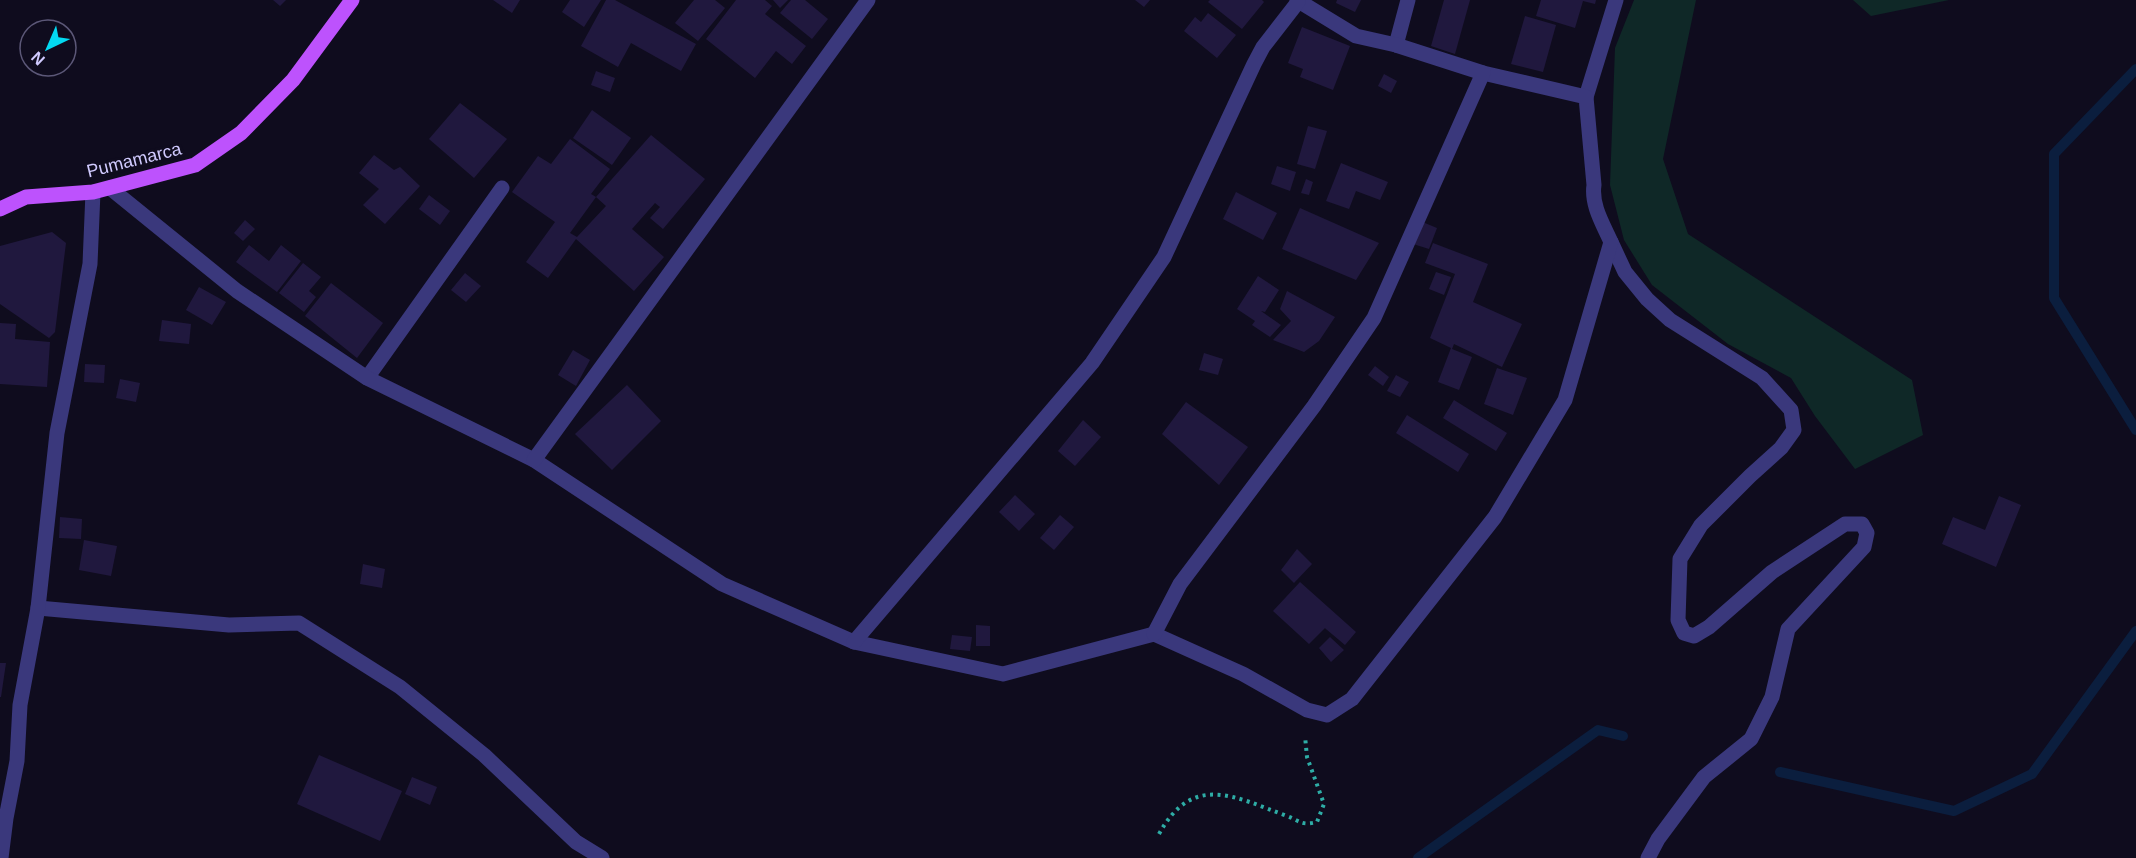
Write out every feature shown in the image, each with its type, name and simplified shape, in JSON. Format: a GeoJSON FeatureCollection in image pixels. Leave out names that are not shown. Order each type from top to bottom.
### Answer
{"type":"FeatureCollection","features":[{"type":"Feature","properties":{"kind":"main road","name":"Pumamarca"},"geometry":{"type":"LineString","coordinates":[[0,209],[26,197],[93,192],[195,165],[242,133],[293,80],[352,0]]}},
{"type":"Feature","properties":{"kind":"street"},"geometry":{"type":"LineString","coordinates":[[534,460],[868,0]]}},
{"type":"Feature","properties":{"kind":"street"},"geometry":{"type":"LineString","coordinates":[[1396,45],[1408,0]]}},
{"type":"Feature","properties":{"kind":"street"},"geometry":{"type":"LineString","coordinates":[[1616,0],[1586,97],[1593,194],[1599,217],[1625,272],[1647,299],[1670,320],[1762,378],[1791,410],[1794,430],[1781,448],[1701,525],[1680,559],[1678,620],[1684,633],[1694,636],[1709,627],[1772,572],[1845,524],[1862,524],[1867,532],[1864,547],[1788,629],[1772,697],[1751,740],[1704,777],[1658,838],[1647,858]]}},
{"type":"Feature","properties":{"kind":"street"},"geometry":{"type":"LineString","coordinates":[[854,642],[1092,363],[1164,257],[1254,64],[1263,47],[1298,1],[1356,36],[1396,45],[1483,73],[1586,97]]}},
{"type":"Feature","properties":{"kind":"street"},"geometry":{"type":"LineString","coordinates":[[1154,634],[1180,584],[1314,406],[1374,318],[1483,73]]}},
{"type":"Feature","properties":{"kind":"street"},"geometry":{"type":"LineString","coordinates":[[110,188],[237,291],[367,378],[534,460],[722,584],[854,642],[1003,674],[1154,634],[1243,674],[1307,710],[1327,715],[1352,699],[1495,517],[1565,400],[1611,242]]}},
{"type":"Feature","properties":{"kind":"street"},"geometry":{"type":"LineString","coordinates":[[367,378],[502,188]]}},
{"type":"Feature","properties":{"kind":"street"},"geometry":{"type":"LineString","coordinates":[[1,858],[17,761],[20,705],[38,608],[57,433],[90,264],[93,192]]}},
{"type":"Feature","properties":{"kind":"street"},"geometry":{"type":"LineString","coordinates":[[38,608],[229,626],[299,623],[400,687],[484,755],[576,842],[602,858]]}},
{"type":"Feature","properties":{"kind":"path"},"geometry":{"type":"LineString","coordinates":[[1158,834],[1182,806],[1191,799],[1208,793],[1224,794],[1241,799],[1305,825],[1317,822],[1324,804],[1307,757],[1305,736],[1327,715]]}},
{"type":"Feature","properties":{"kind":"green space"},"geometry":{"type":"Polygon","coordinates":[[[1634,0],[1696,0],[1663,159],[1688,234],[1912,380],[1923,435],[1855,469],[1815,416],[1791,378],[1728,344],[1652,285],[1624,240],[1610,185],[1615,48],[1634,0]]]}},
{"type":"Feature","properties":{"kind":"green space"},"geometry":{"type":"Polygon","coordinates":[[[1853,0],[1949,0],[1871,16],[1853,0]]]}},
{"type":"Feature","properties":{"kind":"building"},"geometry":{"type":"Polygon","coordinates":[[[273,0],[286,0],[280,6],[273,0]]]}},
{"type":"Feature","properties":{"kind":"building"},"geometry":{"type":"Polygon","coordinates":[[[493,0],[520,0],[512,13],[493,0]]]}},
{"type":"Feature","properties":{"kind":"building"},"geometry":{"type":"Polygon","coordinates":[[[570,0],[601,0],[584,27],[562,12],[570,0]]]}},
{"type":"Feature","properties":{"kind":"building"},"geometry":{"type":"Polygon","coordinates":[[[606,0],[615,0],[696,44],[681,71],[631,43],[618,67],[581,46],[606,0]]]}},
{"type":"Feature","properties":{"kind":"building"},"geometry":{"type":"Polygon","coordinates":[[[694,0],[715,0],[725,8],[698,41],[675,23],[694,0]]]}},
{"type":"Feature","properties":{"kind":"building"},"geometry":{"type":"Polygon","coordinates":[[[736,0],[765,0],[772,6],[765,14],[806,46],[792,64],[776,51],[755,78],[706,39],[736,0]]]}},
{"type":"Feature","properties":{"kind":"building"},"geometry":{"type":"Polygon","coordinates":[[[773,0],[788,0],[780,8],[773,0]]]}},
{"type":"Feature","properties":{"kind":"building"},"geometry":{"type":"Polygon","coordinates":[[[791,0],[805,0],[828,19],[812,39],[780,13],[791,0]]]}},
{"type":"Feature","properties":{"kind":"building"},"geometry":{"type":"Polygon","coordinates":[[[1135,0],[1150,0],[1144,7],[1135,0]]]}},
{"type":"Feature","properties":{"kind":"building"},"geometry":{"type":"Polygon","coordinates":[[[1210,0],[1262,0],[1264,2],[1242,29],[1208,2],[1210,0]]]}},
{"type":"Feature","properties":{"kind":"building"},"geometry":{"type":"Polygon","coordinates":[[[1337,0],[1361,0],[1355,12],[1336,3],[1337,0]]]}},
{"type":"Feature","properties":{"kind":"building"},"geometry":{"type":"Polygon","coordinates":[[[1444,0],[1470,0],[1455,54],[1431,46],[1444,0]]]}},
{"type":"Feature","properties":{"kind":"building"},"geometry":{"type":"Polygon","coordinates":[[[1541,0],[1596,0],[1595,4],[1583,1],[1575,28],[1536,16],[1541,0]]]}},
{"type":"Feature","properties":{"kind":"building"},"geometry":{"type":"Polygon","coordinates":[[[1208,13],[1236,35],[1217,58],[1184,31],[1195,17],[1201,22],[1208,13]]]}},
{"type":"Feature","properties":{"kind":"building"},"geometry":{"type":"Polygon","coordinates":[[[1525,16],[1556,25],[1543,72],[1511,64],[1525,16]]]}},
{"type":"Feature","properties":{"kind":"building"},"geometry":{"type":"Polygon","coordinates":[[[1302,27],[1350,46],[1333,90],[1300,77],[1303,69],[1288,63],[1302,27]]]}},
{"type":"Feature","properties":{"kind":"building"},"geometry":{"type":"Polygon","coordinates":[[[596,71],[615,78],[610,92],[591,85],[596,71]]]}},
{"type":"Feature","properties":{"kind":"building"},"geometry":{"type":"Polygon","coordinates":[[[1384,74],[1397,81],[1391,93],[1378,86],[1384,74]]]}},
{"type":"Feature","properties":{"kind":"building"},"geometry":{"type":"Polygon","coordinates":[[[460,103],[507,139],[474,178],[429,139],[460,103]]]}},
{"type":"Feature","properties":{"kind":"building"},"geometry":{"type":"Polygon","coordinates":[[[592,110],[631,138],[612,165],[573,138],[592,110]]]}},
{"type":"Feature","properties":{"kind":"building"},"geometry":{"type":"Polygon","coordinates":[[[1308,126],[1327,131],[1315,169],[1297,164],[1308,126]]]}},
{"type":"Feature","properties":{"kind":"building"},"geometry":{"type":"Polygon","coordinates":[[[651,135],[705,179],[663,229],[650,218],[660,207],[655,203],[632,229],[664,257],[634,291],[576,239],[548,278],[526,262],[555,222],[512,192],[538,156],[551,164],[570,139],[610,169],[591,194],[596,197],[651,135]],[[596,197],[570,233],[577,237],[606,206],[596,197]]]}},
{"type":"Feature","properties":{"kind":"building"},"geometry":{"type":"Polygon","coordinates":[[[374,155],[394,170],[400,167],[420,186],[385,224],[363,205],[379,189],[359,173],[374,155]]]}},
{"type":"Feature","properties":{"kind":"building"},"geometry":{"type":"Polygon","coordinates":[[[1341,163],[1388,182],[1380,200],[1356,191],[1349,209],[1326,201],[1341,163]]]}},
{"type":"Feature","properties":{"kind":"building"},"geometry":{"type":"Polygon","coordinates":[[[1277,166],[1296,172],[1290,191],[1271,184],[1277,166]]]}},
{"type":"Feature","properties":{"kind":"building"},"geometry":{"type":"Polygon","coordinates":[[[1306,179],[1313,182],[1309,195],[1301,193],[1306,179]]]}},
{"type":"Feature","properties":{"kind":"building"},"geometry":{"type":"Polygon","coordinates":[[[1236,192],[1277,213],[1263,240],[1223,219],[1236,192]]]}},
{"type":"Feature","properties":{"kind":"building"},"geometry":{"type":"Polygon","coordinates":[[[429,195],[450,211],[440,225],[419,209],[429,195]]]}},
{"type":"Feature","properties":{"kind":"building"},"geometry":{"type":"Polygon","coordinates":[[[1300,208],[1379,243],[1356,280],[1282,249],[1300,208]]]}},
{"type":"Feature","properties":{"kind":"building"},"geometry":{"type":"Polygon","coordinates":[[[245,220],[255,229],[243,241],[234,233],[245,220]]]}},
{"type":"Feature","properties":{"kind":"building"},"geometry":{"type":"Polygon","coordinates":[[[1420,221],[1437,228],[1429,249],[1413,244],[1420,221]]]}},
{"type":"Feature","properties":{"kind":"building"},"geometry":{"type":"Polygon","coordinates":[[[52,232],[66,243],[55,332],[49,338],[0,304],[0,246],[52,232]]]}},
{"type":"Feature","properties":{"kind":"building"},"geometry":{"type":"Polygon","coordinates":[[[1433,243],[1488,264],[1473,302],[1522,324],[1502,367],[1454,344],[1452,349],[1472,357],[1459,390],[1438,382],[1451,348],[1430,338],[1455,274],[1425,263],[1433,243]]]}},
{"type":"Feature","properties":{"kind":"building"},"geometry":{"type":"Polygon","coordinates":[[[249,245],[269,261],[281,245],[301,261],[277,292],[236,262],[249,245]]]}},
{"type":"Feature","properties":{"kind":"building"},"geometry":{"type":"Polygon","coordinates":[[[303,263],[321,277],[309,291],[316,297],[304,312],[279,293],[303,263]]]}},
{"type":"Feature","properties":{"kind":"building"},"geometry":{"type":"Polygon","coordinates":[[[1436,272],[1451,277],[1444,295],[1429,289],[1436,272]]]}},
{"type":"Feature","properties":{"kind":"building"},"geometry":{"type":"Polygon","coordinates":[[[465,273],[481,286],[466,302],[451,290],[465,273]]]}},
{"type":"Feature","properties":{"kind":"building"},"geometry":{"type":"Polygon","coordinates":[[[1258,276],[1279,290],[1265,312],[1261,311],[1281,325],[1270,337],[1252,325],[1255,321],[1237,309],[1258,276]]]}},
{"type":"Feature","properties":{"kind":"building"},"geometry":{"type":"Polygon","coordinates":[[[331,283],[383,323],[357,358],[305,316],[331,283]]]}},
{"type":"Feature","properties":{"kind":"building"},"geometry":{"type":"Polygon","coordinates":[[[199,287],[226,302],[212,325],[186,310],[199,287]]]}},
{"type":"Feature","properties":{"kind":"building"},"geometry":{"type":"Polygon","coordinates":[[[1287,291],[1335,317],[1319,341],[1304,352],[1273,340],[1291,321],[1280,309],[1287,291]]]}},
{"type":"Feature","properties":{"kind":"building"},"geometry":{"type":"Polygon","coordinates":[[[162,320],[191,324],[189,344],[159,341],[162,320]]]}},
{"type":"Feature","properties":{"kind":"building"},"geometry":{"type":"Polygon","coordinates":[[[0,323],[16,324],[15,339],[50,342],[47,387],[0,384],[0,323]]]}},
{"type":"Feature","properties":{"kind":"building"},"geometry":{"type":"Polygon","coordinates":[[[573,350],[590,360],[576,386],[558,375],[573,350]]]}},
{"type":"Feature","properties":{"kind":"building"},"geometry":{"type":"Polygon","coordinates":[[[1204,353],[1223,359],[1218,375],[1199,370],[1204,353]]]}},
{"type":"Feature","properties":{"kind":"building"},"geometry":{"type":"Polygon","coordinates":[[[85,364],[105,365],[104,383],[84,382],[85,364]]]}},
{"type":"Feature","properties":{"kind":"building"},"geometry":{"type":"Polygon","coordinates":[[[1375,366],[1389,377],[1383,386],[1368,375],[1375,366]]]}},
{"type":"Feature","properties":{"kind":"building"},"geometry":{"type":"Polygon","coordinates":[[[1497,368],[1527,378],[1513,415],[1484,404],[1497,368]]]}},
{"type":"Feature","properties":{"kind":"building"},"geometry":{"type":"Polygon","coordinates":[[[1396,375],[1409,382],[1400,397],[1387,391],[1396,375]]]}},
{"type":"Feature","properties":{"kind":"building"},"geometry":{"type":"Polygon","coordinates":[[[120,379],[140,383],[136,402],[116,398],[120,379]]]}},
{"type":"Feature","properties":{"kind":"building"},"geometry":{"type":"Polygon","coordinates":[[[627,385],[661,421],[612,470],[575,434],[627,385]]]}},
{"type":"Feature","properties":{"kind":"building"},"geometry":{"type":"Polygon","coordinates":[[[1454,400],[1507,433],[1496,451],[1443,418],[1454,400]]]}},
{"type":"Feature","properties":{"kind":"building"},"geometry":{"type":"Polygon","coordinates":[[[1186,402],[1248,447],[1219,485],[1162,434],[1186,402]]]}},
{"type":"Feature","properties":{"kind":"building"},"geometry":{"type":"Polygon","coordinates":[[[1407,415],[1469,454],[1458,472],[1396,433],[1407,415]]]}},
{"type":"Feature","properties":{"kind":"building"},"geometry":{"type":"Polygon","coordinates":[[[1083,420],[1101,437],[1075,466],[1058,451],[1083,420]]]}},
{"type":"Feature","properties":{"kind":"building"},"geometry":{"type":"Polygon","coordinates":[[[1015,495],[1035,514],[1019,531],[999,512],[1015,495]]]}},
{"type":"Feature","properties":{"kind":"building"},"geometry":{"type":"Polygon","coordinates":[[[1999,496],[2021,505],[1996,567],[1942,544],[1953,517],[1985,530],[1999,496]]]}},
{"type":"Feature","properties":{"kind":"building"},"geometry":{"type":"Polygon","coordinates":[[[1060,515],[1074,527],[1054,550],[1040,538],[1060,515]]]}},
{"type":"Feature","properties":{"kind":"building"},"geometry":{"type":"Polygon","coordinates":[[[60,517],[82,519],[81,539],[59,538],[60,517]]]}},
{"type":"Feature","properties":{"kind":"building"},"geometry":{"type":"Polygon","coordinates":[[[84,540],[117,546],[111,576],[79,570],[84,540]]]}},
{"type":"Feature","properties":{"kind":"building"},"geometry":{"type":"Polygon","coordinates":[[[1297,549],[1312,564],[1294,583],[1281,570],[1297,549]]]}},
{"type":"Feature","properties":{"kind":"building"},"geometry":{"type":"Polygon","coordinates":[[[363,564],[385,569],[382,588],[360,584],[363,564]]]}},
{"type":"Feature","properties":{"kind":"building"},"geometry":{"type":"Polygon","coordinates":[[[1300,582],[1356,632],[1345,645],[1325,628],[1309,644],[1273,611],[1300,582]]]}},
{"type":"Feature","properties":{"kind":"building"},"geometry":{"type":"Polygon","coordinates":[[[976,625],[990,626],[990,646],[976,646],[976,625]]]}},
{"type":"Feature","properties":{"kind":"building"},"geometry":{"type":"Polygon","coordinates":[[[952,635],[972,637],[970,651],[950,649],[952,635]]]}},
{"type":"Feature","properties":{"kind":"building"},"geometry":{"type":"Polygon","coordinates":[[[1330,637],[1344,650],[1331,662],[1319,648],[1330,637]]]}},
{"type":"Feature","properties":{"kind":"building"},"geometry":{"type":"Polygon","coordinates":[[[0,663],[6,663],[1,697],[0,697],[0,663]]]}},
{"type":"Feature","properties":{"kind":"building"},"geometry":{"type":"Polygon","coordinates":[[[319,755],[402,791],[380,841],[297,804],[319,755]]]}},
{"type":"Feature","properties":{"kind":"building"},"geometry":{"type":"Polygon","coordinates":[[[412,777],[437,787],[430,805],[405,794],[412,777]]]}},
{"type":"Feature","properties":{"kind":"waterway"},"geometry":{"type":"LineString","coordinates":[[2136,69],[2054,154],[2054,298],[2136,430]]}},
{"type":"Feature","properties":{"kind":"waterway"},"geometry":{"type":"LineString","coordinates":[[1780,772],[1954,811],[2032,774],[2136,631]]}},
{"type":"Feature","properties":{"kind":"waterway"},"geometry":{"type":"LineString","coordinates":[[1418,858],[1598,730],[1623,736]]}}]}
